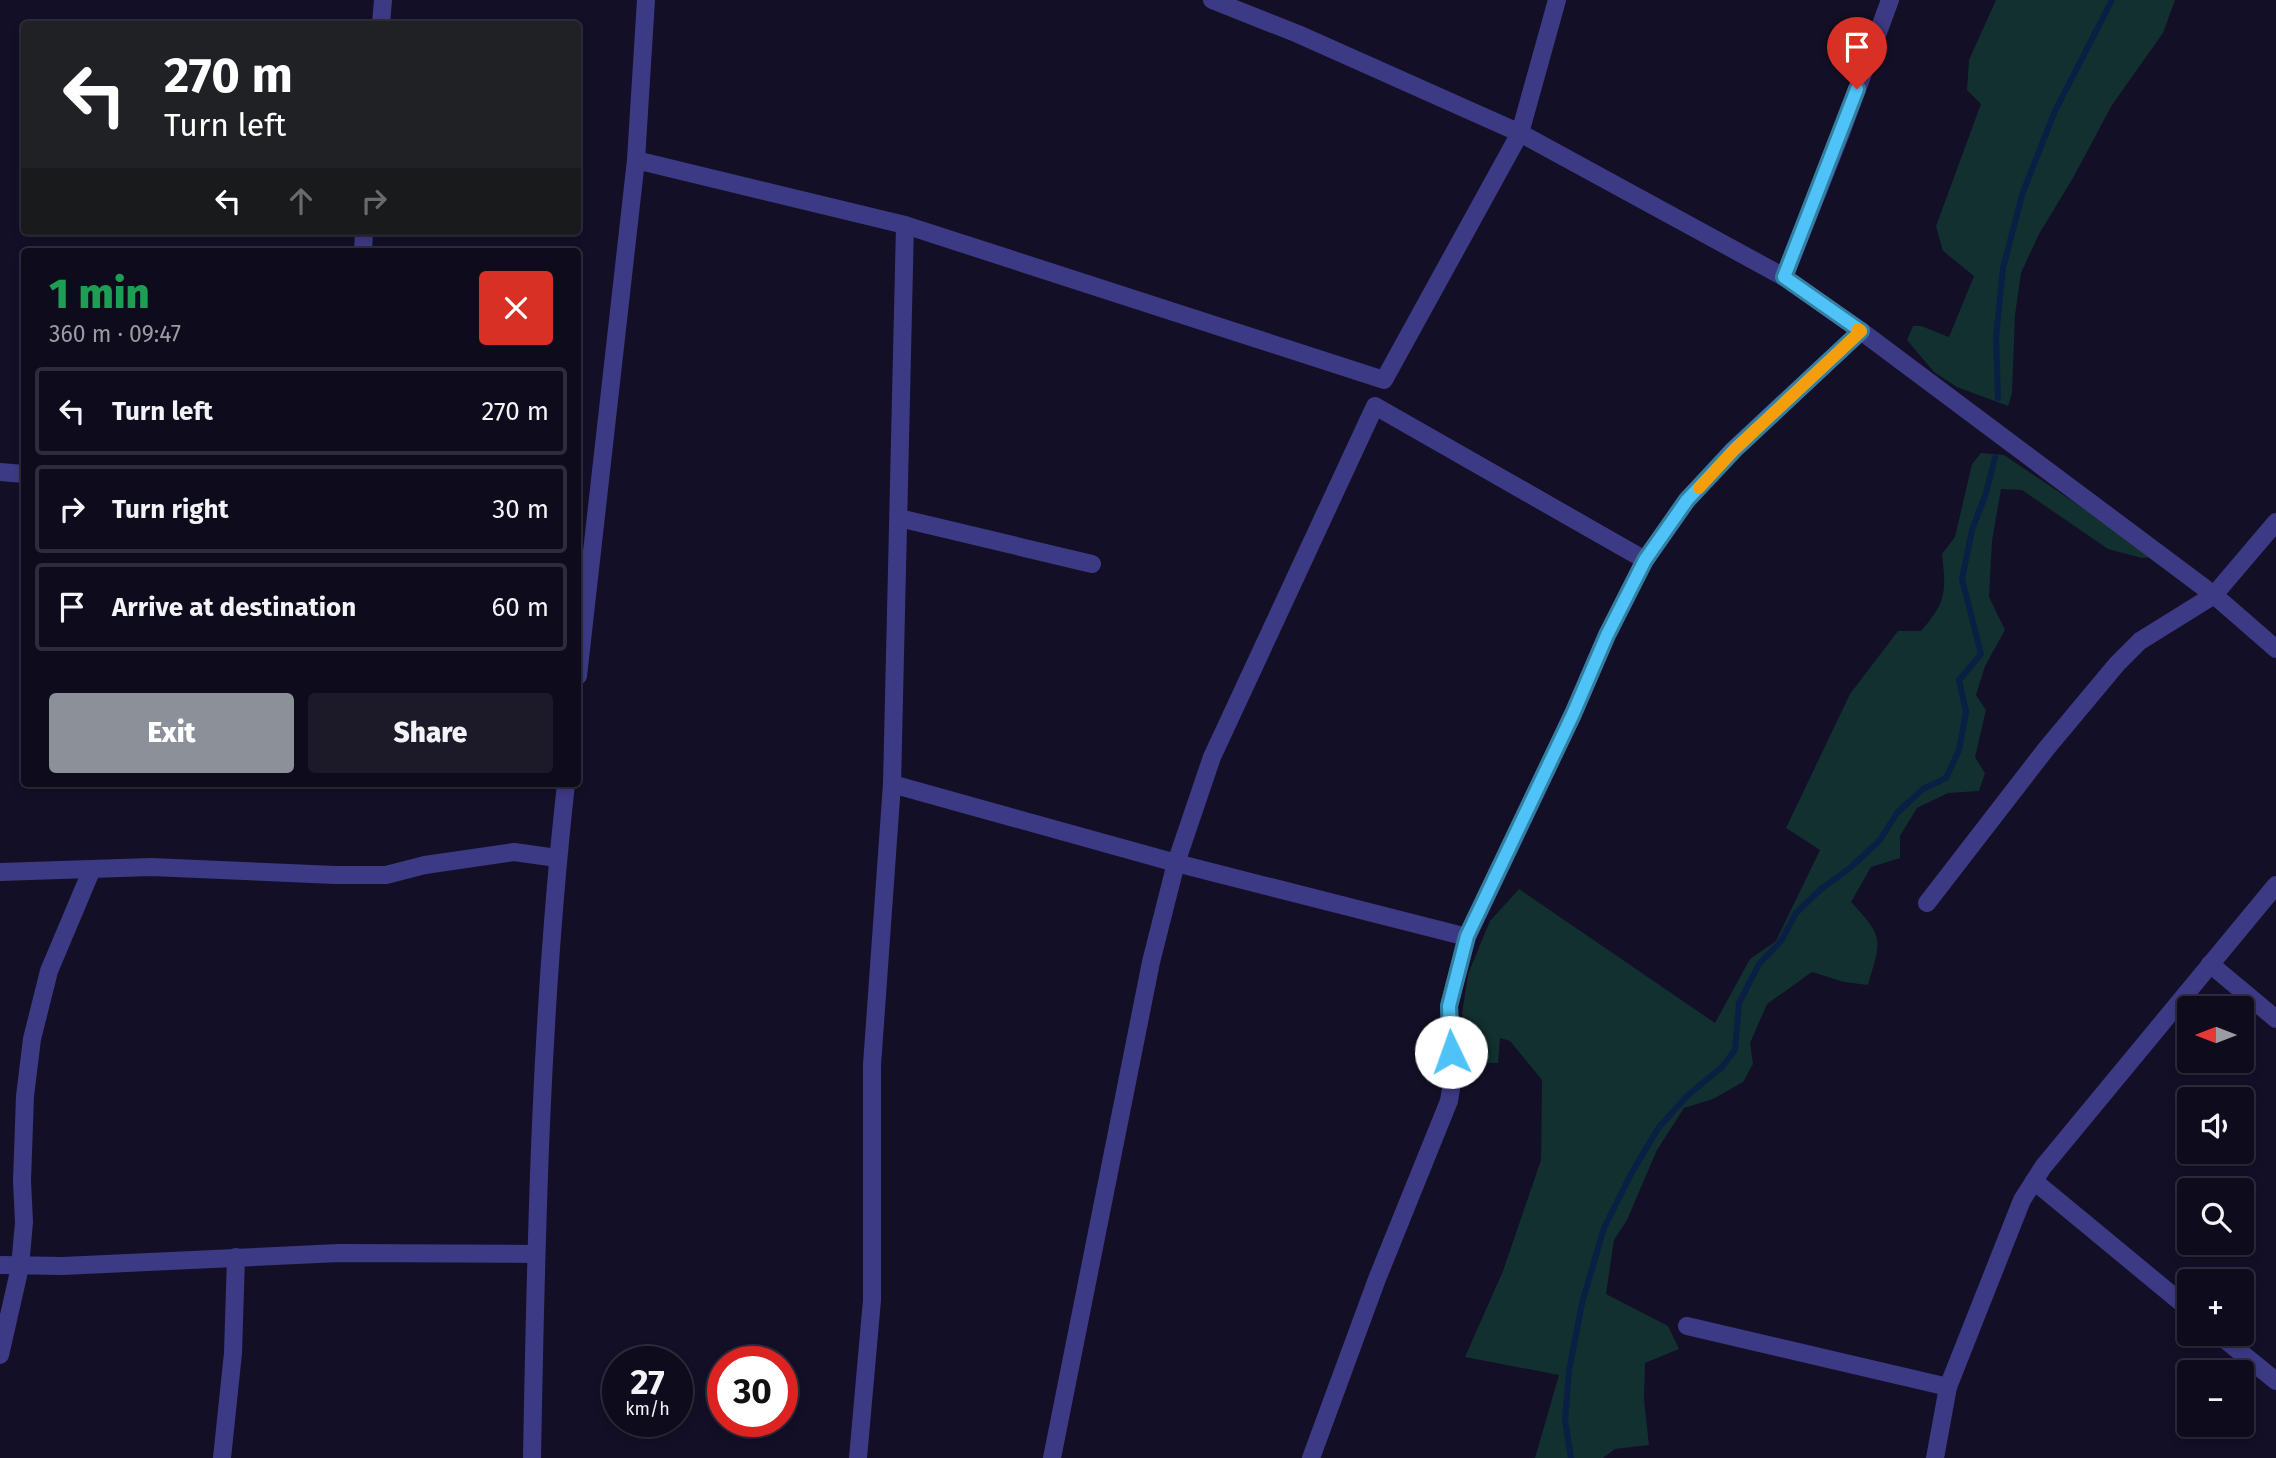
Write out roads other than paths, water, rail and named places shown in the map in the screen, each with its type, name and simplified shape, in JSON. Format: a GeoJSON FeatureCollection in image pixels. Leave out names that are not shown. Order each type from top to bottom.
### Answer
{"type":"FeatureCollection","features":[{"type":"Feature","properties":{"kind":"street"},"geometry":{"type":"LineString","coordinates":[[381,21],[383,0]]}},
{"type":"Feature","properties":{"kind":"street"},"geometry":{"type":"LineString","coordinates":[[581,649],[636,160],[646,0]]}},
{"type":"Feature","properties":{"kind":"street"},"geometry":{"type":"LineString","coordinates":[[1212,0],[1298,34],[1520,133],[1784,277],[1861,331],[2214,596],[2276,649]]}},
{"type":"Feature","properties":{"kind":"street"},"geometry":{"type":"LineString","coordinates":[[1052,1458],[1148,975],[1176,863],[1212,757],[1375,406],[1384,380],[1520,133],[1557,0]]}},
{"type":"Feature","properties":{"kind":"street"},"geometry":{"type":"LineString","coordinates":[[1784,277],[1841,133],[1889,0]]}},
{"type":"Feature","properties":{"kind":"street"},"geometry":{"type":"LineString","coordinates":[[636,160],[905,225],[1384,380]]}},
{"type":"Feature","properties":{"kind":"street"},"geometry":{"type":"LineString","coordinates":[[858,1458],[872,1300],[872,1065],[892,784],[905,225]]}},
{"type":"Feature","properties":{"kind":"street"},"geometry":{"type":"LineString","coordinates":[[1311,1458],[1377,1279],[1449,1101],[1453,1076],[1449,1006],[1467,936],[1573,714],[1607,635],[1645,560],[1687,500],[1734,450],[1861,331]]}},
{"type":"Feature","properties":{"kind":"street"},"geometry":{"type":"LineString","coordinates":[[1375,406],[1645,560]]}},
{"type":"Feature","properties":{"kind":"street"},"geometry":{"type":"LineString","coordinates":[[0,472],[21,474]]}},
{"type":"Feature","properties":{"kind":"street"},"geometry":{"type":"LineString","coordinates":[[899,518],[1092,564]]}},
{"type":"Feature","properties":{"kind":"street"},"geometry":{"type":"LineString","coordinates":[[1927,903],[2046,749],[2117,664],[2140,640],[2214,596],[2276,522]]}},
{"type":"Feature","properties":{"kind":"street"},"geometry":{"type":"LineString","coordinates":[[892,784],[1176,863],[1467,936]]}},
{"type":"Feature","properties":{"kind":"street"},"geometry":{"type":"LineString","coordinates":[[532,1458],[536,1254],[544,1061],[557,858],[566,787]]}},
{"type":"Feature","properties":{"kind":"street"},"geometry":{"type":"LineString","coordinates":[[0,872],[151,867],[386,875],[514,852],[557,858]]}},
{"type":"Feature","properties":{"kind":"street"},"geometry":{"type":"LineString","coordinates":[[0,1355],[20,1267],[24,1222],[22,1181],[25,1096],[32,1039],[49,971],[92,869]]}},
{"type":"Feature","properties":{"kind":"street"},"geometry":{"type":"LineString","coordinates":[[1934,1458],[1948,1387],[2022,1200],[2043,1167],[2276,885]]}},
{"type":"Feature","properties":{"kind":"street"},"geometry":{"type":"LineString","coordinates":[[2210,964],[2276,1019]]}},
{"type":"Feature","properties":{"kind":"street"},"geometry":{"type":"LineString","coordinates":[[2034,1181],[2177,1299]]}},
{"type":"Feature","properties":{"kind":"street"},"geometry":{"type":"LineString","coordinates":[[0,1265],[20,1267],[339,1253],[536,1254]]}},
{"type":"Feature","properties":{"kind":"street"},"geometry":{"type":"LineString","coordinates":[[222,1458],[233,1353],[236,1256]]}},
{"type":"Feature","properties":{"kind":"street"},"geometry":{"type":"LineString","coordinates":[[1687,1326],[1948,1387]]}},
{"type":"Feature","properties":{"kind":"street"},"geometry":{"type":"LineString","coordinates":[[2233,1346],[2276,1381]]}},
{"type":"Feature","properties":{"kind":"waterway"},"geometry":{"type":"LineString","coordinates":[[1998,398],[1996,337],[2003,268],[2023,192],[2055,111],[2112,0]]}},
{"type":"Feature","properties":{"kind":"waterway"},"geometry":{"type":"LineString","coordinates":[[1571,1458],[1565,1420],[1569,1371],[1582,1303],[1604,1228],[1632,1172],[1659,1127],[1688,1095],[1722,1067],[1735,1050],[1739,1003],[1759,964],[1781,941],[1796,913],[1880,840],[1897,813],[1923,789],[1946,778],[1959,750],[1966,712],[1959,680],[1981,654],[1962,579],[1972,530],[1995,458]]}}]}
